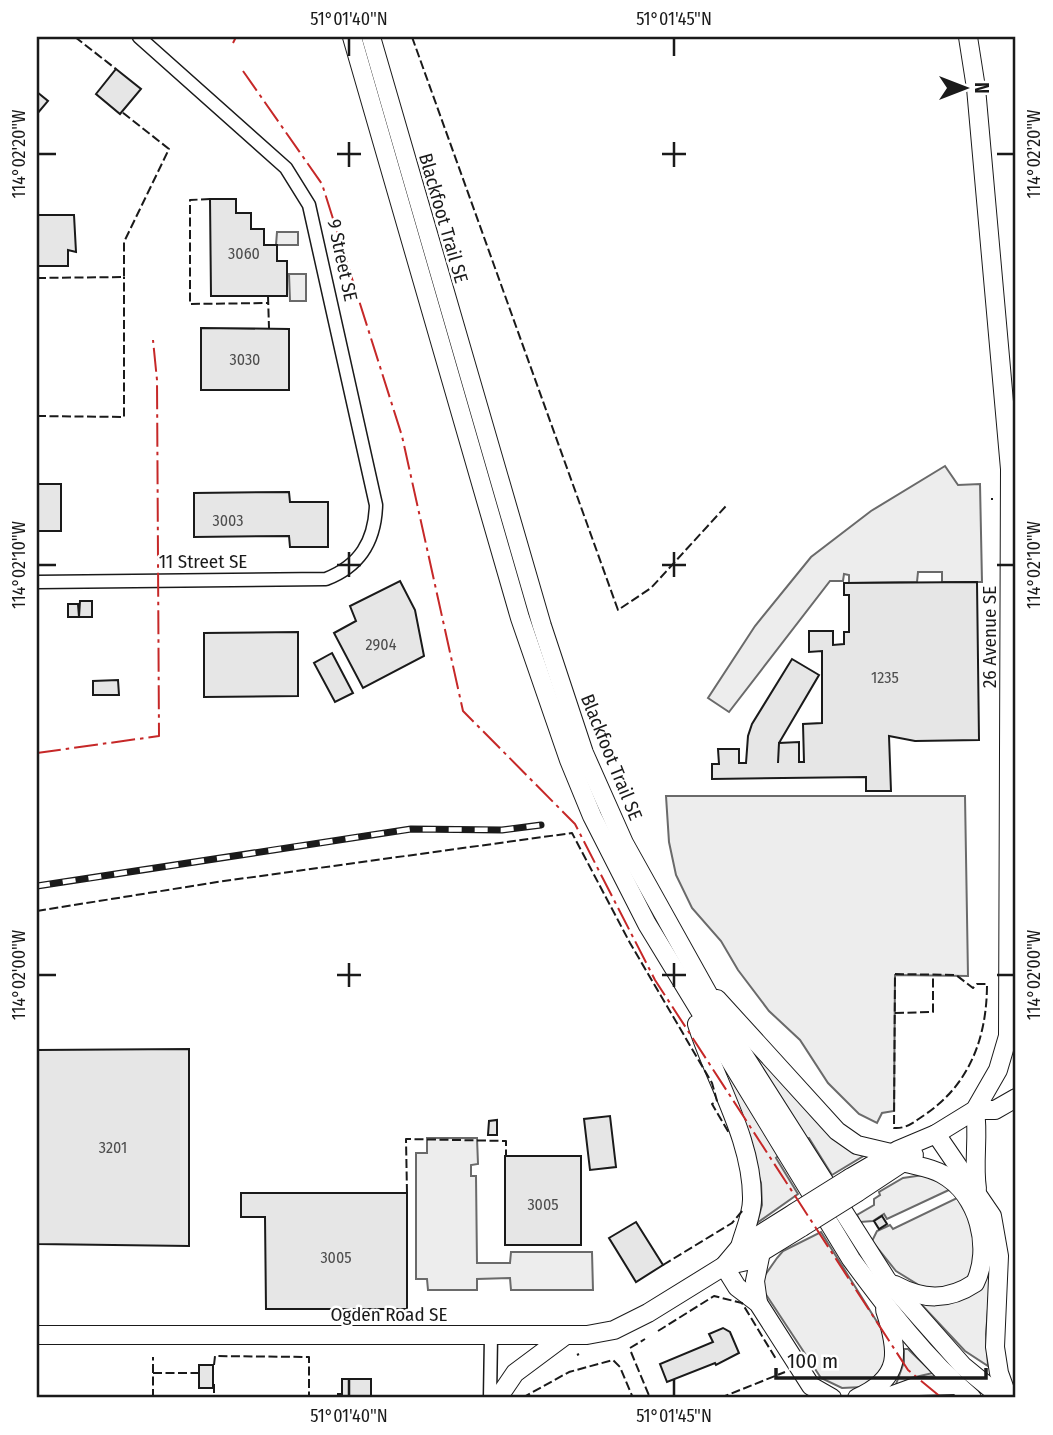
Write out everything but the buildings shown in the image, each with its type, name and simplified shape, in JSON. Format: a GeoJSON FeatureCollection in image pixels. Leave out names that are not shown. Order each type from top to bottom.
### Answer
{"type":"FeatureCollection","features":[{"type":"Feature","properties":{"kind":"main road","name":"Blackfoot Trail SE"},"geometry":{"type":"LineString","coordinates":[[352,37],[520,618],[564,747],[612,855],[647,924],[695,989],[887,1280],[963,1366],[1002,1398]]}},
{"type":"Feature","properties":{"kind":"main road","name":"Blackfoot Trail SE"},"geometry":{"type":"LineString","coordinates":[[371,37],[498,483],[584,753],[624,843],[695,989],[850,1259],[883,1303],[956,1385],[972,1398]]}},
{"type":"Feature","properties":{"kind":"main road","name":"26 Avenue SE"},"geometry":{"type":"LineString","coordinates":[[854,1185],[975,1110],[1012,1041],[1013,469],[968,37]]}},
{"type":"Feature","properties":{"kind":"main road","name":"26 Avenue SE"},"geometry":{"type":"LineString","coordinates":[[973,71],[977,37]]}},
{"type":"Feature","properties":{"kind":"main road"},"geometry":{"type":"LineString","coordinates":[[1004,396],[1016,414]]}},
{"type":"Feature","properties":{"kind":"main road"},"geometry":{"type":"LineString","coordinates":[[695,989],[729,1010],[837,1131],[857,1145],[942,1173],[961,1191],[982,1233],[982,1269],[975,1283],[949,1296],[919,1295],[887,1280]]}},
{"type":"Feature","properties":{"kind":"main road"},"geometry":{"type":"LineString","coordinates":[[695,989],[700,1033],[722,1082],[750,1176],[752,1202],[740,1247]]}},
{"type":"Feature","properties":{"kind":"main road"},"geometry":{"type":"LineString","coordinates":[[978,1193],[974,1169],[977,1126],[975,1110],[995,1110],[1016,1098]]}},
{"type":"Feature","properties":{"kind":"main road"},"geometry":{"type":"LineString","coordinates":[[936,1134],[992,1216],[998,1240],[995,1347],[999,1373],[1008,1398]]}},
{"type":"Feature","properties":{"kind":"main road","name":"Ogden Road SE"},"geometry":{"type":"LineString","coordinates":[[37,1335],[491,1336],[566,1335],[614,1330],[648,1313],[724,1266],[740,1247],[798,1220],[854,1185]]}},
{"type":"Feature","properties":{"kind":"main road","name":"Ogden Road SE"},"geometry":{"type":"LineString","coordinates":[[724,1266],[747,1261],[798,1220]]}},
{"type":"Feature","properties":{"kind":"main road"},"geometry":{"type":"LineString","coordinates":[[758,1303],[755,1281],[761,1252]]}},
{"type":"Feature","properties":{"kind":"main road"},"geometry":{"type":"LineString","coordinates":[[724,1266],[737,1287],[758,1303],[804,1377],[823,1395],[832,1398]]}},
{"type":"Feature","properties":{"kind":"main road"},"geometry":{"type":"LineString","coordinates":[[857,1398],[888,1378],[893,1368],[895,1347],[883,1303]]}},
{"type":"Feature","properties":{"kind":"main road"},"geometry":{"type":"LineString","coordinates":[[498,1398],[514,1373],[566,1335]]}},
{"type":"Feature","properties":{"kind":"main road"},"geometry":{"type":"LineString","coordinates":[[885,1398],[918,1386],[956,1385]]}},
{"type":"Feature","properties":{"kind":"street","name":"9 Street SE"},"geometry":{"type":"LineString","coordinates":[[139,37],[286,169],[309,205],[376,505],[375,529],[361,556]]}},
{"type":"Feature","properties":{"kind":"street","name":"11 Street SE"},"geometry":{"type":"LineString","coordinates":[[37,582],[306,582],[346,572],[361,556]]}},
{"type":"Feature","properties":{"kind":"street"},"geometry":{"type":"LineString","coordinates":[[490,1398],[491,1336]]}},
{"type":"Feature","properties":{"kind":"shaded area"},"geometry":{"type":"Polygon","coordinates":[[[277,232],[298,232],[298,245],[276,245],[277,232]]]}},
{"type":"Feature","properties":{"kind":"shaded area"},"geometry":{"type":"Polygon","coordinates":[[[289,274],[306,274],[306,301],[290,301],[289,274]]]}},
{"type":"Feature","properties":{"kind":"shaded area"},"geometry":{"type":"Polygon","coordinates":[[[945,466],[958,485],[980,484],[982,582],[942,582],[942,572],[918,572],[917,582],[849,583],[849,575],[844,574],[843,581],[830,581],[729,712],[708,698],[755,626],[811,557],[871,511],[945,466]]]}},
{"type":"Feature","properties":{"kind":"shaded area"},"geometry":{"type":"Polygon","coordinates":[[[666,796],[965,796],[968,976],[895,975],[894,1111],[882,1113],[877,1123],[859,1114],[828,1083],[800,1040],[769,1011],[738,970],[721,941],[692,908],[676,875],[669,842],[666,796]]]}},
{"type":"Feature","properties":{"kind":"shaded area"},"geometry":{"type":"Polygon","coordinates":[[[752,1050],[865,1155],[832,1175],[809,1138],[804,1139],[752,1050]]]}},
{"type":"Feature","properties":{"kind":"shaded area"},"geometry":{"type":"Polygon","coordinates":[[[723,1066],[779,1155],[776,1158],[798,1194],[757,1223],[762,1205],[761,1183],[723,1066]]]}},
{"type":"Feature","properties":{"kind":"shaded area"},"geometry":{"type":"Polygon","coordinates":[[[427,1138],[477,1138],[478,1164],[471,1165],[471,1176],[476,1176],[477,1263],[510,1263],[511,1252],[592,1252],[593,1290],[511,1290],[510,1278],[477,1279],[477,1290],[428,1290],[427,1279],[416,1279],[416,1153],[427,1153],[427,1138]]]}},
{"type":"Feature","properties":{"kind":"shaded area"},"geometry":{"type":"Polygon","coordinates":[[[930,1174],[951,1189],[887,1219],[884,1214],[873,1221],[860,1222],[857,1215],[874,1205],[874,1199],[880,1195],[879,1192],[903,1178],[930,1174]]]}},
{"type":"Feature","properties":{"kind":"shaded area"},"geometry":{"type":"Polygon","coordinates":[[[957,1198],[972,1224],[977,1255],[969,1276],[962,1283],[940,1290],[922,1287],[896,1271],[872,1241],[877,1231],[890,1225],[893,1229],[957,1198]]]}},
{"type":"Feature","properties":{"kind":"shaded area"},"geometry":{"type":"Polygon","coordinates":[[[821,1232],[884,1333],[887,1367],[863,1387],[842,1388],[821,1378],[765,1293],[763,1278],[783,1251],[821,1232]]]}},
{"type":"Feature","properties":{"kind":"shaded area"},"geometry":{"type":"Polygon","coordinates":[[[987,1270],[991,1271],[986,1334],[988,1366],[965,1351],[919,1302],[987,1270]]]}},
{"type":"Feature","properties":{"kind":"shaded area"},"geometry":{"type":"Polygon","coordinates":[[[904,1349],[908,1349],[933,1373],[911,1378],[895,1387],[904,1362],[904,1349]]]}},
{"type":"Feature","properties":{"kind":"railway"},"geometry":{"type":"LineString","coordinates":[[37,886],[411,829],[502,830],[541,825]]}},
{"type":"Feature","properties":{"kind":"fence"},"geometry":{"type":"LineString","coordinates":[[75,37],[116,69]]}},
{"type":"Feature","properties":{"kind":"fence"},"geometry":{"type":"LineString","coordinates":[[412,37],[618,610],[651,588],[726,506]]}},
{"type":"Feature","properties":{"kind":"fence"},"geometry":{"type":"LineString","coordinates":[[37,278],[124,277],[124,242],[169,149],[122,112]]}},
{"type":"Feature","properties":{"kind":"fence"},"geometry":{"type":"LineString","coordinates":[[210,199],[190,200],[190,304],[269,303]]}},
{"type":"Feature","properties":{"kind":"fence"},"geometry":{"type":"LineString","coordinates":[[37,416],[124,417],[124,277]]}},
{"type":"Feature","properties":{"kind":"fence"},"geometry":{"type":"LineString","coordinates":[[268,296],[269,328]]}},
{"type":"Feature","properties":{"kind":"fence"},"geometry":{"type":"LineString","coordinates":[[37,911],[217,882],[572,833],[630,943],[712,1083],[717,1101],[712,1104],[729,1133]]}},
{"type":"Feature","properties":{"kind":"fence"},"geometry":{"type":"LineString","coordinates":[[895,974],[956,975],[973,988],[977,984],[987,984],[984,1023],[973,1058],[964,1075],[939,1104],[913,1123],[898,1128],[894,1128],[895,974]]}},
{"type":"Feature","properties":{"kind":"fence"},"geometry":{"type":"LineString","coordinates":[[895,1013],[933,1012],[933,975]]}},
{"type":"Feature","properties":{"kind":"fence"},"geometry":{"type":"LineString","coordinates":[[407,1193],[406,1139],[506,1141],[506,1156]]}},
{"type":"Feature","properties":{"kind":"fence"},"geometry":{"type":"LineString","coordinates":[[663,1265],[732,1223],[743,1210]]}},
{"type":"Feature","properties":{"kind":"fence"},"geometry":{"type":"LineString","coordinates":[[658,1331],[714,1296],[742,1303],[776,1359]]}},
{"type":"Feature","properties":{"kind":"fence"},"geometry":{"type":"LineString","coordinates":[[630,1348],[645,1339]]}},
{"type":"Feature","properties":{"kind":"fence"},"geometry":{"type":"LineString","coordinates":[[631,1352],[650,1398]]}},
{"type":"Feature","properties":{"kind":"fence"},"geometry":{"type":"LineString","coordinates":[[214,1365],[215,1356],[309,1357],[309,1398]]}},
{"type":"Feature","properties":{"kind":"fence"},"geometry":{"type":"LineString","coordinates":[[153,1357],[153,1373]]}},
{"type":"Feature","properties":{"kind":"fence"},"geometry":{"type":"LineString","coordinates":[[522,1398],[569,1372],[613,1360],[620,1367],[633,1398]]}},
{"type":"Feature","properties":{"kind":"fence"},"geometry":{"type":"LineString","coordinates":[[720,1398],[785,1372]]}},
{"type":"Feature","properties":{"kind":"fence"},"geometry":{"type":"LineString","coordinates":[[153,1398],[153,1373],[199,1373]]}},
{"type":"Feature","properties":{"kind":"fence"},"geometry":{"type":"LineString","coordinates":[[214,1384],[214,1398]]}},
{"type":"Feature","properties":{"kind":"power"},"geometry":{"type":"LineString","coordinates":[[233,43],[236,37]]}},
{"type":"Feature","properties":{"kind":"power"},"geometry":{"type":"LineString","coordinates":[[243,71],[322,184],[402,436],[463,711],[575,824],[655,980],[908,1370],[942,1398]]}},
{"type":"Feature","properties":{"kind":"power"},"geometry":{"type":"LineString","coordinates":[[37,753],[159,736],[157,380],[153,340]]}}]}
